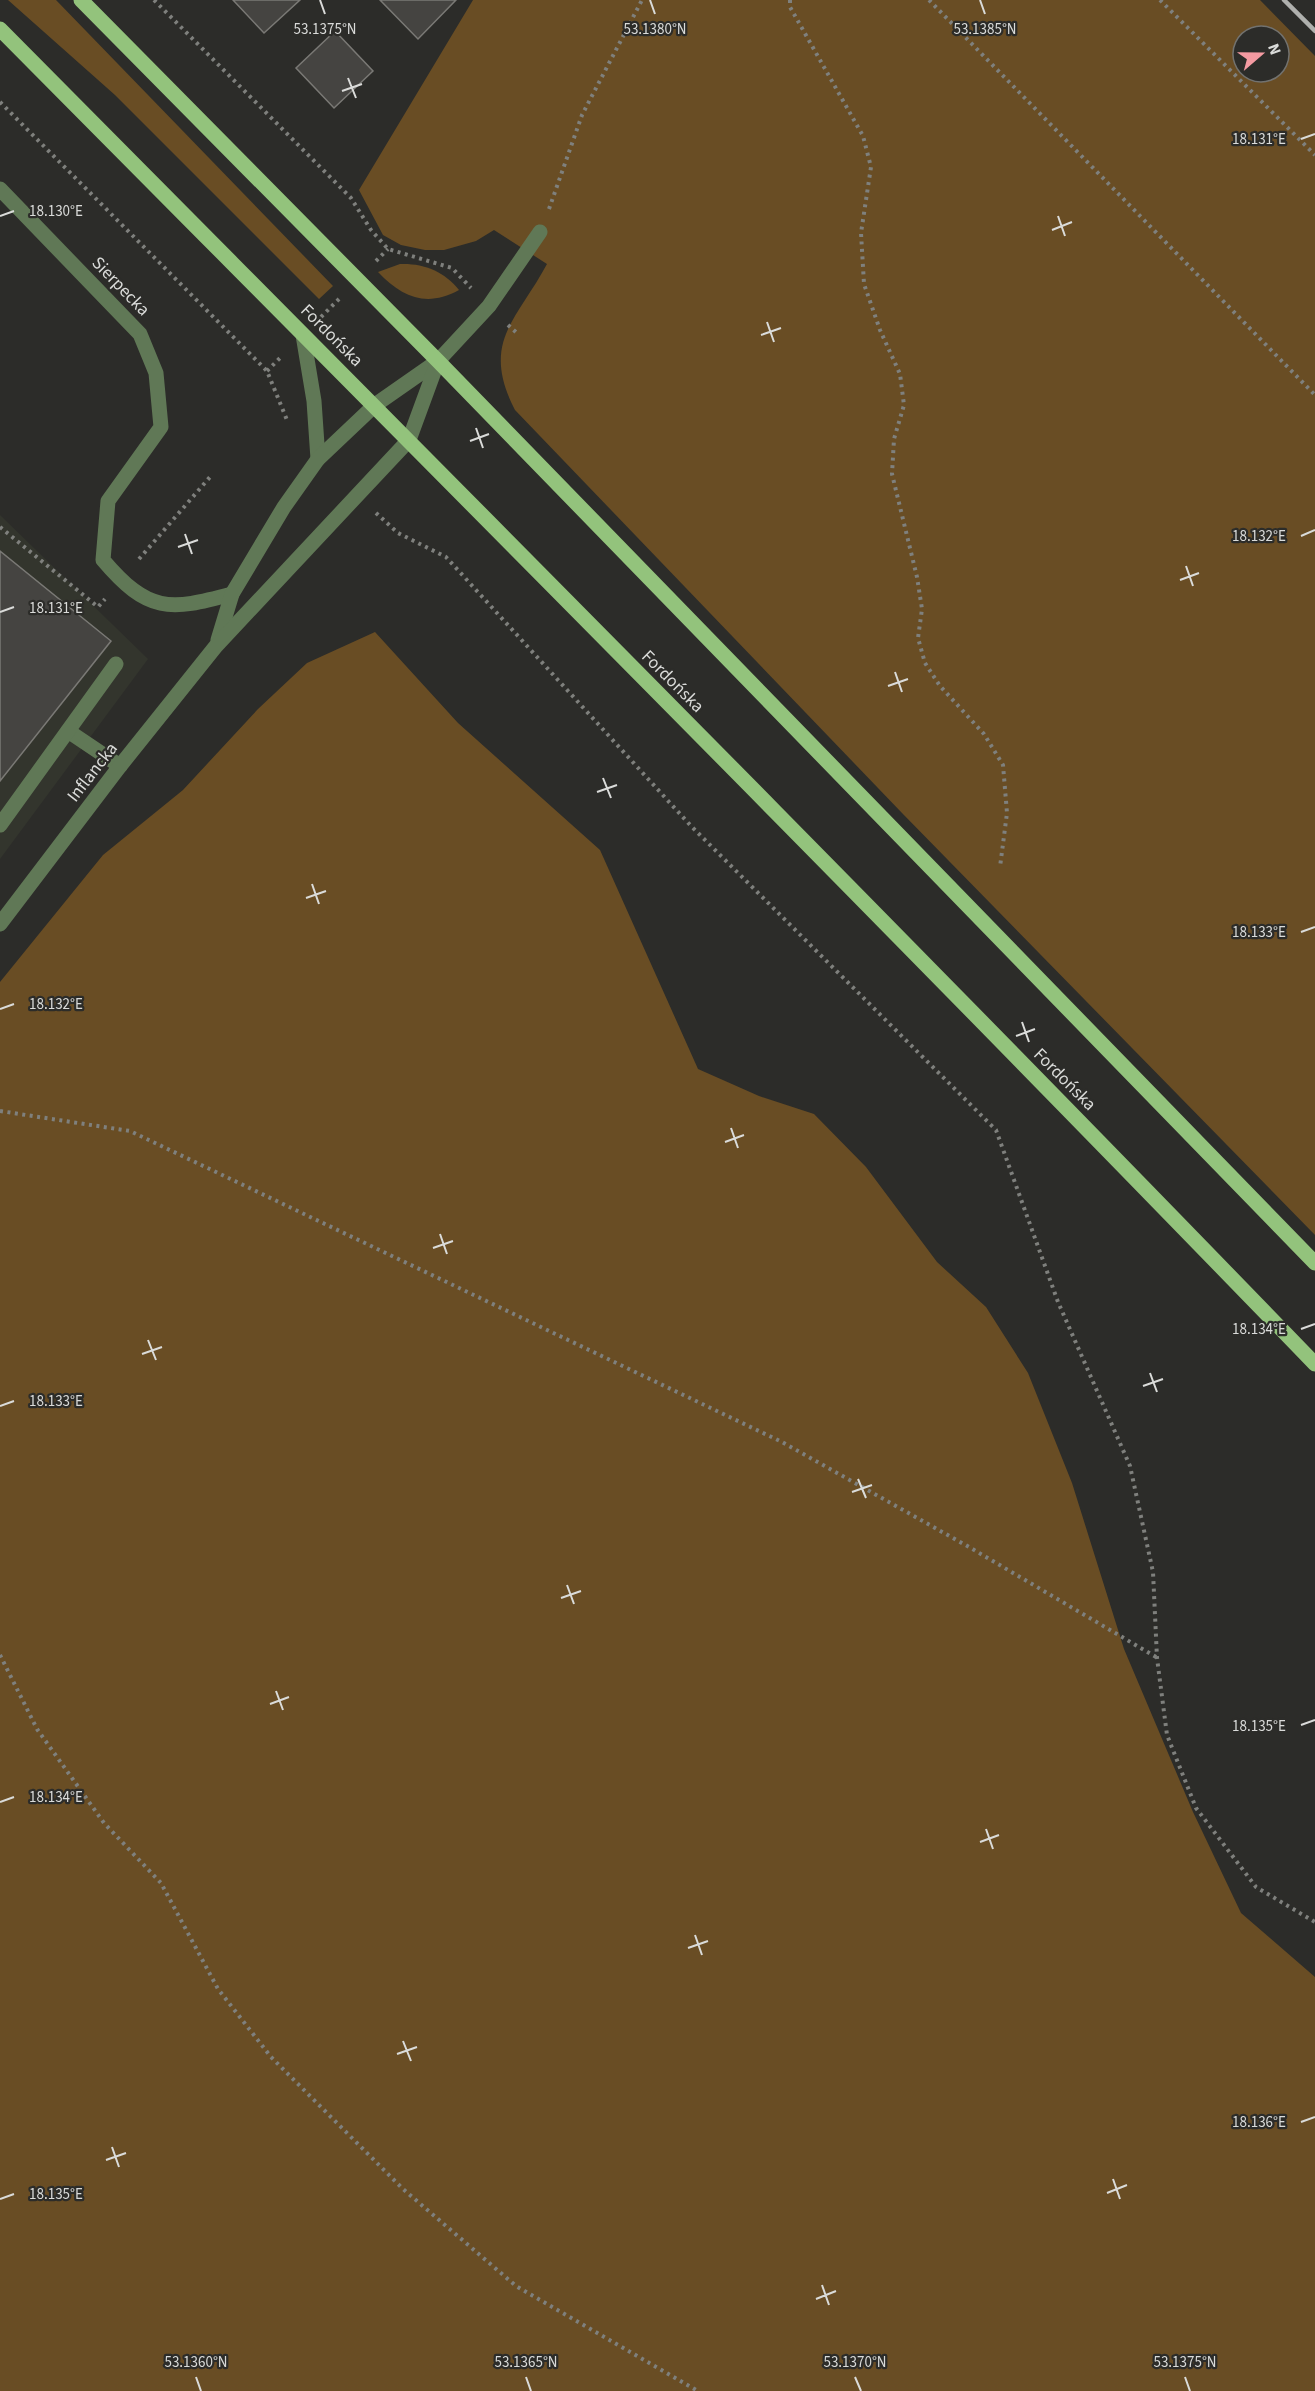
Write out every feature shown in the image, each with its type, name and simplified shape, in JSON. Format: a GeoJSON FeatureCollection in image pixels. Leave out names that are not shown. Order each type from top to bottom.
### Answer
{"type":"FeatureCollection","features":[{"type":"Feature","properties":{"kind":"main road"},"geometry":{"type":"LineString","coordinates":[[81,0],[438,361],[1315,1263]]}},
{"type":"Feature","properties":{"kind":"main road","name":"Fordońska"},"geometry":{"type":"LineString","coordinates":[[0,29],[375,405],[1315,1364]]}},
{"type":"Feature","properties":{"kind":"street","name":"Sierpecka"},"geometry":{"type":"LineString","coordinates":[[0,189],[140,334],[156,373],[161,427],[108,501],[103,560],[120,580],[139,596],[173,606],[194,604],[232,594]]}},
{"type":"Feature","properties":{"kind":"street"},"geometry":{"type":"LineString","coordinates":[[409,441],[438,361],[489,306],[540,232]]}},
{"type":"Feature","properties":{"kind":"street"},"geometry":{"type":"LineString","coordinates":[[303,335],[314,401],[318,459]]}},
{"type":"Feature","properties":{"kind":"street","name":"Inflancka"},"geometry":{"type":"LineString","coordinates":[[216,646],[232,594],[284,507],[318,459],[375,405],[438,361]]}},
{"type":"Feature","properties":{"kind":"street","name":"Inflancka"},"geometry":{"type":"LineString","coordinates":[[0,924],[120,766],[216,646],[409,441]]}},
{"type":"Feature","properties":{"kind":"street"},"geometry":{"type":"LineString","coordinates":[[0,825],[116,664]]}},
{"type":"Feature","properties":{"kind":"street"},"geometry":{"type":"LineString","coordinates":[[68,731],[120,766]]}},
{"type":"Feature","properties":{"kind":"path"},"geometry":{"type":"LineString","coordinates":[[154,0],[351,198],[371,230],[388,249],[452,268],[518,334]]}},
{"type":"Feature","properties":{"kind":"path"},"geometry":{"type":"LineString","coordinates":[[540,232],[582,115],[642,0]]}},
{"type":"Feature","properties":{"kind":"path"},"geometry":{"type":"LineString","coordinates":[[790,0],[790,8],[863,136],[871,167],[861,233],[864,284],[880,330],[900,374],[904,405],[894,440],[892,474],[922,609],[918,638],[925,663],[940,686],[984,734],[1003,765],[1007,813],[1000,867]]}},
{"type":"Feature","properties":{"kind":"path"},"geometry":{"type":"LineString","coordinates":[[929,0],[1315,395]]}},
{"type":"Feature","properties":{"kind":"path"},"geometry":{"type":"LineString","coordinates":[[1160,0],[1315,155]]}},
{"type":"Feature","properties":{"kind":"path"},"geometry":{"type":"LineString","coordinates":[[0,102],[267,371],[289,424]]}},
{"type":"Feature","properties":{"kind":"path"},"geometry":{"type":"LineString","coordinates":[[267,371],[388,249]]}},
{"type":"Feature","properties":{"kind":"path"},"geometry":{"type":"LineString","coordinates":[[0,527],[98,607],[210,477]]}},
{"type":"Feature","properties":{"kind":"path"},"geometry":{"type":"LineString","coordinates":[[356,497],[398,533],[446,557],[691,826],[996,1130],[1058,1302],[1130,1467],[1154,1572],[1157,1658],[1167,1735],[1196,1808],[1256,1887],[1315,1922]]}},
{"type":"Feature","properties":{"kind":"path"},"geometry":{"type":"LineString","coordinates":[[0,1111],[130,1131],[782,1442],[969,1547],[1157,1658]]}},
{"type":"Feature","properties":{"kind":"path"},"geometry":{"type":"LineString","coordinates":[[0,1655],[37,1729],[104,1823],[161,1883],[218,1989],[271,2057],[403,2189],[516,2286],[698,2391]]}},
{"type":"Feature","properties":{"kind":"shaded area"},"geometry":{"type":"Polygon","coordinates":[[[8,0],[56,0],[333,286],[319,299],[115,95],[8,0]]]}},
{"type":"Feature","properties":{"kind":"shaded area"},"geometry":{"type":"Polygon","coordinates":[[[473,0],[1260,0],[1284,24],[1231,24],[1231,84],[1291,84],[1291,32],[1315,56],[1315,1235],[902,813],[515,410],[505,386],[501,366],[502,349],[514,317],[547,264],[494,230],[476,241],[444,250],[425,250],[401,245],[383,235],[359,190],[473,0]]]}},
{"type":"Feature","properties":{"kind":"shaded area"},"geometry":{"type":"Polygon","coordinates":[[[400,264],[417,265],[440,273],[459,290],[436,298],[425,299],[405,293],[378,272],[400,264]]]}},
{"type":"Feature","properties":{"kind":"shaded area"},"geometry":{"type":"Polygon","coordinates":[[[0,515],[148,659],[0,859],[0,515]]]}},
{"type":"Feature","properties":{"kind":"shaded area"},"geometry":{"type":"Polygon","coordinates":[[[375,632],[458,723],[600,850],[698,1069],[759,1096],[814,1114],[866,1167],[937,1262],[986,1307],[1028,1373],[1072,1483],[1124,1649],[1193,1812],[1241,1913],[1315,1977],[1315,2391],[0,2391],[0,982],[103,855],[183,790],[258,709],[307,663],[375,632]]]}},
{"type":"Feature","properties":{"kind":"building"},"geometry":{"type":"Polygon","coordinates":[[[233,0],[300,0],[264,33],[233,0]]]}},
{"type":"Feature","properties":{"kind":"building"},"geometry":{"type":"Polygon","coordinates":[[[380,0],[456,0],[418,39],[380,0]]]}},
{"type":"Feature","properties":{"kind":"building"},"geometry":{"type":"Polygon","coordinates":[[[335,31],[373,71],[334,108],[296,68],[335,31]]]}},
{"type":"Feature","properties":{"kind":"building"},"geometry":{"type":"Polygon","coordinates":[[[0,551],[111,641],[0,781],[0,551]]]}},
{"type":"Feature","properties":{"kind":"railway"},"geometry":{"type":"LineString","coordinates":[[1284,0],[1315,31]]}}]}
